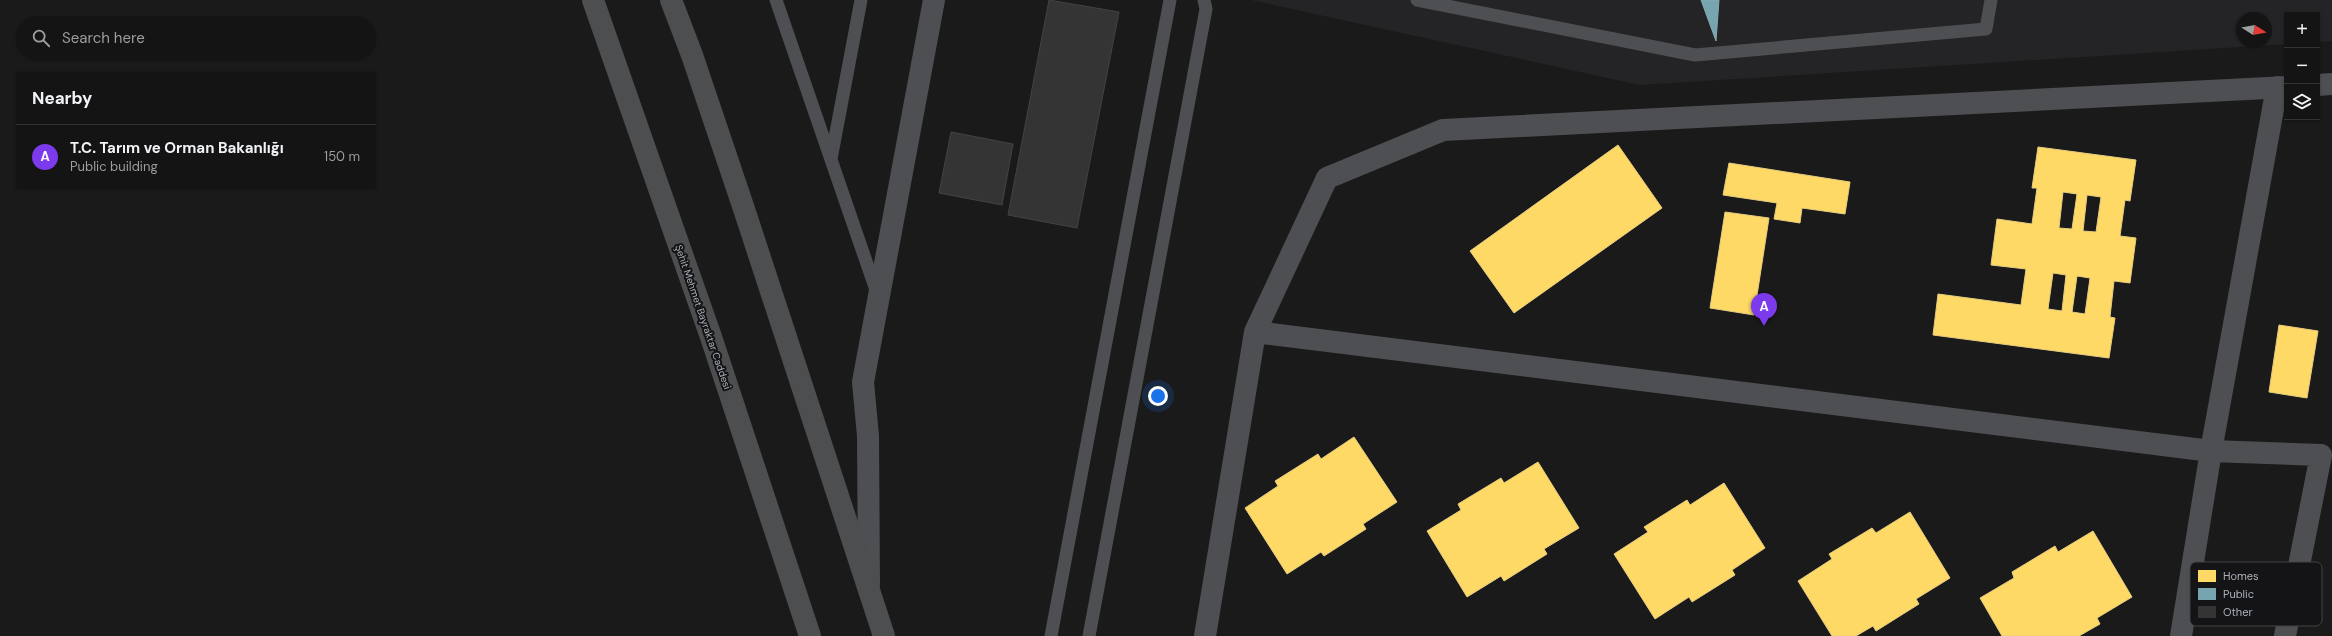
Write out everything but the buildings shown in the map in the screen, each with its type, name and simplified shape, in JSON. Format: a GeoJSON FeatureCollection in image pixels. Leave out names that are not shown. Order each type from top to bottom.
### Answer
{"type":"FeatureCollection","features":[{"type":"Feature","properties":{"kind":"main road","name":"Şehit Mehmet Bayraktar Caddesi"},"geometry":{"type":"LineString","coordinates":[[593,0],[711,337],[810,636]]}},
{"type":"Feature","properties":{"kind":"main road"},"geometry":{"type":"LineString","coordinates":[[671,0],[692,55],[742,203],[884,636]]}},
{"type":"Feature","properties":{"kind":"street"},"geometry":{"type":"LineString","coordinates":[[869,589],[868,436],[863,382],[934,0]]}},
{"type":"Feature","properties":{"kind":"street"},"geometry":{"type":"LineString","coordinates":[[2320,85],[2332,84]]}},
{"type":"Feature","properties":{"kind":"street"},"geometry":{"type":"LineString","coordinates":[[1205,636],[1256,332],[1327,178],[1443,130],[2282,87],[2212,451],[2193,562]]}},
{"type":"Feature","properties":{"kind":"street"},"geometry":{"type":"LineString","coordinates":[[1256,332],[2212,451],[2326,456],[2302,562]]}},
{"type":"Feature","properties":{"kind":"street"},"geometry":{"type":"LineString","coordinates":[[2181,636],[2190,582]]}},
{"type":"Feature","properties":{"kind":"street"},"geometry":{"type":"LineString","coordinates":[[2285,636],[2287,626]]}},
{"type":"Feature","properties":{"kind":"lane"},"geometry":{"type":"LineString","coordinates":[[776,0],[878,297]]}},
{"type":"Feature","properties":{"kind":"lane"},"geometry":{"type":"LineString","coordinates":[[830,159],[862,0]]}},
{"type":"Feature","properties":{"kind":"lane"},"geometry":{"type":"LineString","coordinates":[[1051,636],[1170,0]]}},
{"type":"Feature","properties":{"kind":"lane"},"geometry":{"type":"LineString","coordinates":[[1089,636],[1206,9],[1204,0]]}},
{"type":"Feature","properties":{"kind":"lane"},"geometry":{"type":"LineString","coordinates":[[1417,0],[1695,55],[1986,29],[1992,0]]}},
{"type":"Feature","properties":{"kind":"shaded area"},"geometry":{"type":"Polygon","coordinates":[[[1251,0],[2332,0],[2332,41],[2320,42],[2320,12],[2284,12],[2284,44],[2272,45],[2272,12],[2236,12],[2236,47],[1640,85],[1251,0]]]}},
{"type":"Feature","properties":{"kind":"place","name":"T.C. Tarım ve Orman Bakanlığı"},"geometry":{"type":"Point","coordinates":[1764,326]}}]}
